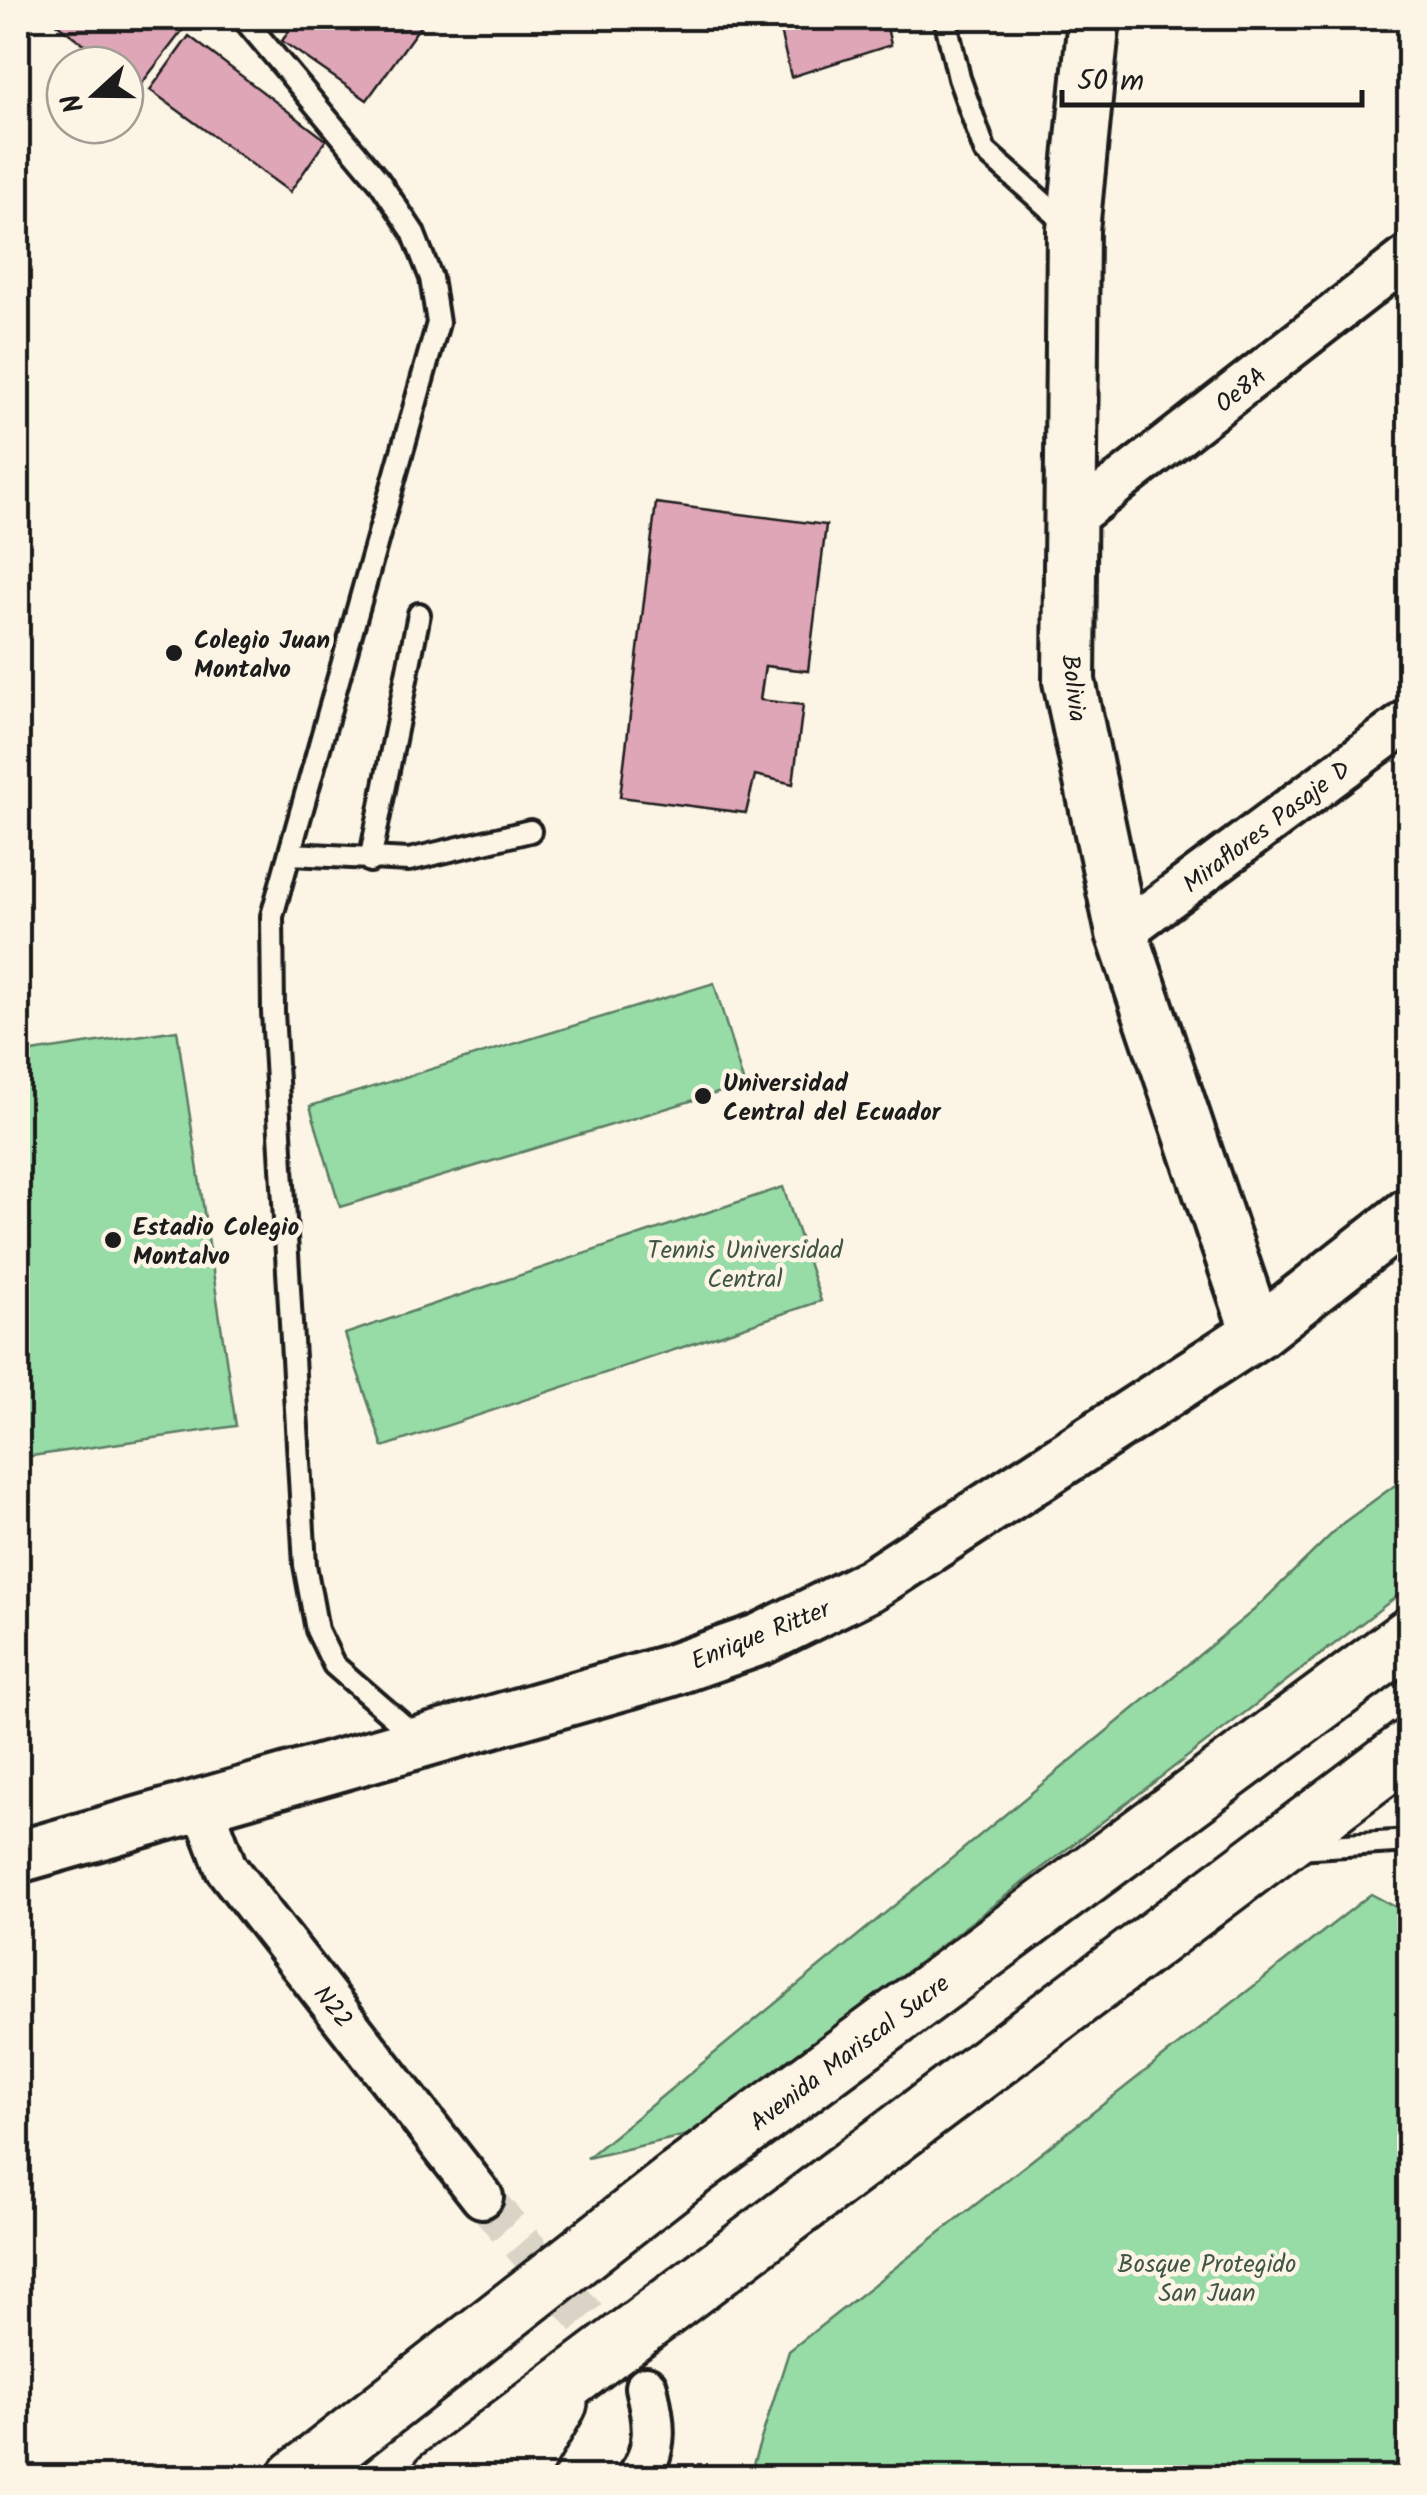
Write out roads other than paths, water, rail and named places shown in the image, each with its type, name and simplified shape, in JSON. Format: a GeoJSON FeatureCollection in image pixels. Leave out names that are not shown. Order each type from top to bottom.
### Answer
{"type":"FeatureCollection","features":[{"type":"Feature","properties":{"kind":"main road","name":"Avenida Mariscal Sucre"},"geometry":{"type":"LineString","coordinates":[[296,2478],[680,2178],[1410,1636]]}},
{"type":"Feature","properties":{"kind":"main road"},"geometry":{"type":"LineString","coordinates":[[440,2478],[572,2382],[760,2233],[1410,1747]]}},
{"type":"Feature","properties":{"kind":"main road"},"geometry":{"type":"LineString","coordinates":[[515,2478],[572,2382]]}},
{"type":"Feature","properties":{"kind":"street","name":"Bolivia"},"geometry":{"type":"LineString","coordinates":[[1094,18],[1073,230],[1069,682],[1122,932],[1257,1333]]}},
{"type":"Feature","properties":{"kind":"street","name":"Oe8A"},"geometry":{"type":"LineString","coordinates":[[1068,522],[1410,255]]}},
{"type":"Feature","properties":{"kind":"street","name":"Miraflores Pasaje D"},"geometry":{"type":"LineString","coordinates":[[1122,932],[1410,719]]}},
{"type":"Feature","properties":{"kind":"street","name":"Enrique Ritter"},"geometry":{"type":"LineString","coordinates":[[18,1857],[424,1744],[669,1670],[815,1615],[872,1584],[1257,1333],[1410,1213]]}},
{"type":"Feature","properties":{"kind":"street","name":"N22"},"geometry":{"type":"LineString","coordinates":[[203,1806],[226,1868],[482,2196]]}},
{"type":"Feature","properties":{"kind":"street"},"geometry":{"type":"LineString","coordinates":[[636,2478],[647,2464],[656,2426],[646,2386]]}},
{"type":"Feature","properties":{"kind":"lane"},"geometry":{"type":"LineString","coordinates":[[242,18],[379,181],[413,232],[430,278],[438,323],[272,916],[272,1012],[305,1565],[318,1630],[334,1664],[424,1744]]}},
{"type":"Feature","properties":{"kind":"lane"},"geometry":{"type":"LineString","coordinates":[[946,18],[960,78],[984,151],[1073,230]]}},
{"type":"Feature","properties":{"kind":"lane"},"geometry":{"type":"LineString","coordinates":[[370,861],[419,614]]}},
{"type":"Feature","properties":{"kind":"lane"},"geometry":{"type":"LineString","coordinates":[[292,854],[409,860],[530,831]]}},
{"type":"Feature","properties":{"kind":"lane"},"geometry":{"type":"LineString","coordinates":[[1270,1851],[1410,1840]]}},
{"type":"Feature","properties":{"kind":"tunnel"},"geometry":{"type":"LineString","coordinates":[[482,2197],[646,2387]]}},
{"type":"Feature","properties":{"kind":"place","name":"Colegio Juan Montalvo"},"geometry":{"type":"Point","coordinates":[174,653]}},
{"type":"Feature","properties":{"kind":"place","name":"Universidad Central del Ecuador"},"geometry":{"type":"Point","coordinates":[703,1096]}},
{"type":"Feature","properties":{"kind":"place","name":"Estadio Colegio Montalvo"},"geometry":{"type":"Point","coordinates":[113,1240]}},
{"type":"Feature","properties":{"kind":"park label","name":"Tennis Universidad Central"},"geometry":{"type":"Point","coordinates":[745,1264]}},
{"type":"Feature","properties":{"kind":"park label","name":"Bosque Protegido San Juan"},"geometry":{"type":"Point","coordinates":[1207,2278]}}]}
